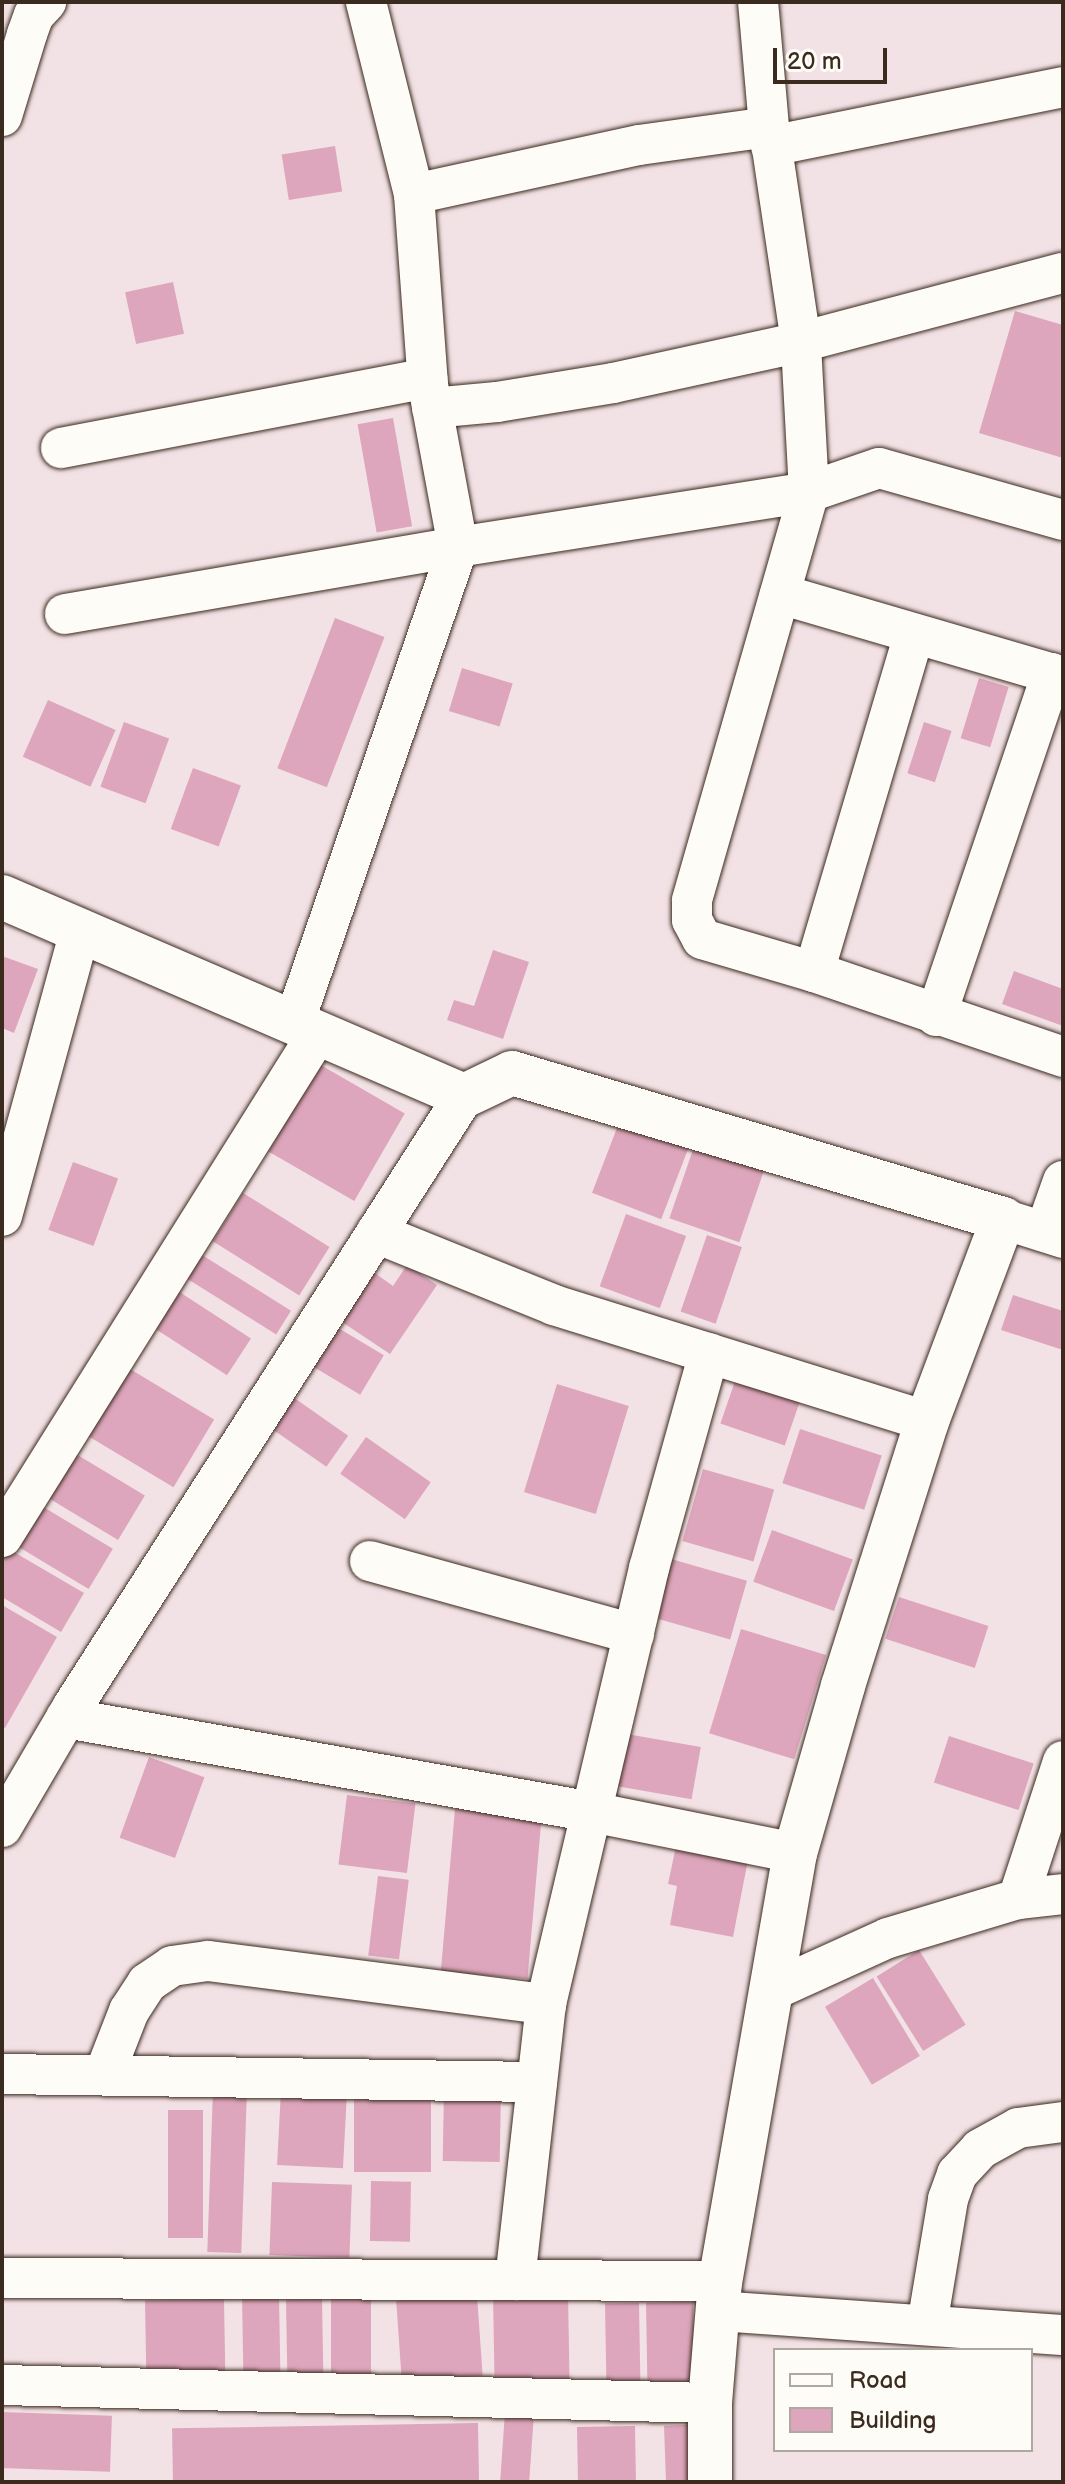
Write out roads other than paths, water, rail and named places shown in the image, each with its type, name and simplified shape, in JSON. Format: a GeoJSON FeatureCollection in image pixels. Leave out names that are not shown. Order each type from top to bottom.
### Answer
{"type":"FeatureCollection","features":[{"type":"Feature","properties":{"kind":"street"},"geometry":{"type":"LineString","coordinates":[[2,116],[34,15],[46,2]]}},
{"type":"Feature","properties":{"kind":"street"},"geometry":{"type":"LineString","coordinates":[[2,1537],[306,1028],[458,547],[430,393],[414,194],[366,2]]}},
{"type":"Feature","properties":{"kind":"street"},"geometry":{"type":"LineString","coordinates":[[758,2],[770,137],[801,342],[809,492],[692,901],[692,920],[702,939],[814,972],[1063,1057]]}},
{"type":"Feature","properties":{"kind":"street"},"geometry":{"type":"LineString","coordinates":[[414,194],[639,145],[770,137],[1063,87]]}},
{"type":"Feature","properties":{"kind":"street"},"geometry":{"type":"LineString","coordinates":[[61,448],[430,393],[497,402],[613,383],[801,342],[1063,273]]}},
{"type":"Feature","properties":{"kind":"street"},"geometry":{"type":"LineString","coordinates":[[65,614],[458,547],[809,492],[879,468],[1063,520]]}},
{"type":"Feature","properties":{"kind":"street"},"geometry":{"type":"LineString","coordinates":[[780,594],[1058,675],[936,1016]]}},
{"type":"Feature","properties":{"kind":"street"},"geometry":{"type":"LineString","coordinates":[[814,972],[914,634]]}},
{"type":"Feature","properties":{"kind":"street"},"geometry":{"type":"LineString","coordinates":[[2,897],[464,1096]]}},
{"type":"Feature","properties":{"kind":"street"},"geometry":{"type":"LineString","coordinates":[[2,1216],[80,930]]}},
{"type":"Feature","properties":{"kind":"street"},"geometry":{"type":"LineString","coordinates":[[2,1827],[66,1718],[464,1096],[512,1073],[1054,1235],[1063,1181]]}},
{"type":"Feature","properties":{"kind":"street"},"geometry":{"type":"LineString","coordinates":[[710,2482],[710,2403],[719,2296],[795,1853],[843,1686],[927,1421],[1003,1219]]}},
{"type":"Feature","properties":{"kind":"street"},"geometry":{"type":"LineString","coordinates":[[376,1233],[554,1305],[927,1421]]}},
{"type":"Feature","properties":{"kind":"street"},"geometry":{"type":"LineString","coordinates":[[515,2280],[546,2004],[634,1634],[709,1353]]}},
{"type":"Feature","properties":{"kind":"street"},"geometry":{"type":"LineString","coordinates":[[370,1561],[634,1634]]}},
{"type":"Feature","properties":{"kind":"street"},"geometry":{"type":"LineString","coordinates":[[66,1718],[592,1812],[795,1853]]}},
{"type":"Feature","properties":{"kind":"street"},"geometry":{"type":"LineString","coordinates":[[1018,1899],[1063,1761]]}},
{"type":"Feature","properties":{"kind":"street"},"geometry":{"type":"LineString","coordinates":[[771,1991],[888,1938],[1018,1899],[1063,1894]]}},
{"type":"Feature","properties":{"kind":"street"},"geometry":{"type":"LineString","coordinates":[[104,2075],[135,2002],[147,1983],[172,1966],[208,1961],[546,2004]]}},
{"type":"Feature","properties":{"kind":"street"},"geometry":{"type":"LineString","coordinates":[[2,2074],[537,2082]]}},
{"type":"Feature","properties":{"kind":"street"},"geometry":{"type":"LineString","coordinates":[[927,2325],[948,2199],[957,2174],[980,2149],[1018,2128],[1063,2122]]}},
{"type":"Feature","properties":{"kind":"street"},"geometry":{"type":"LineString","coordinates":[[2,2278],[515,2280],[719,2296],[927,2325],[1063,2335]]}},
{"type":"Feature","properties":{"kind":"street"},"geometry":{"type":"LineString","coordinates":[[2,2385],[710,2403]]}}]}
